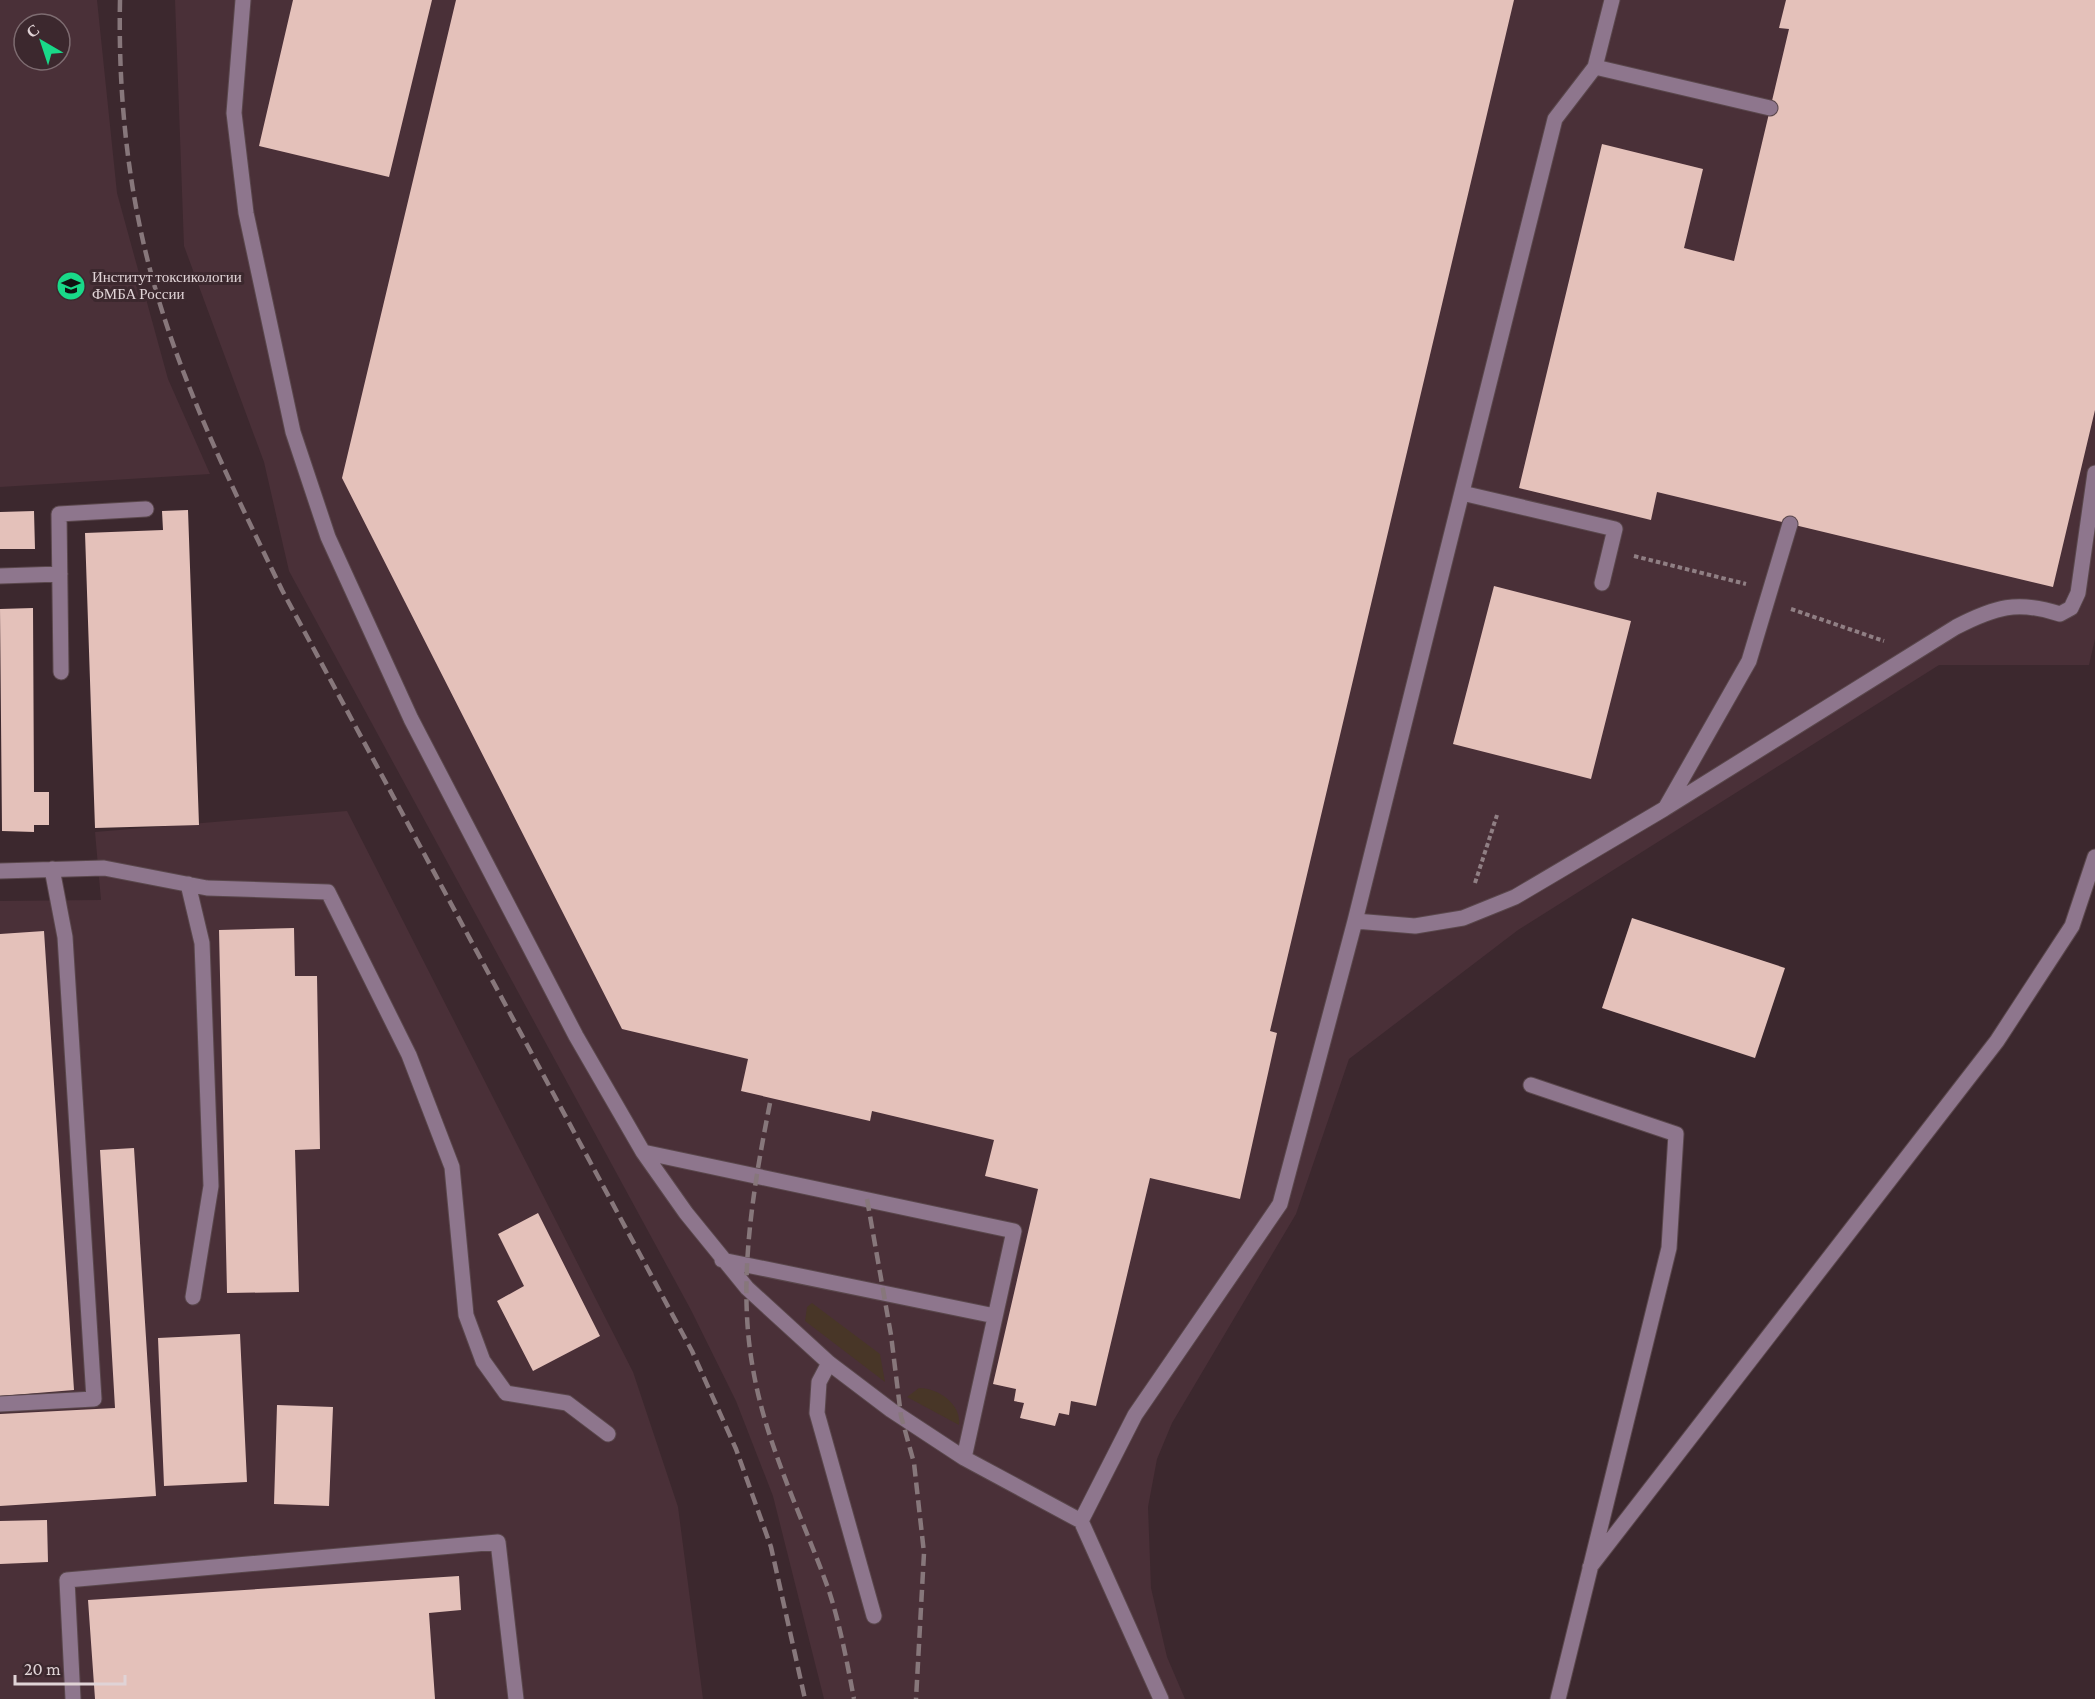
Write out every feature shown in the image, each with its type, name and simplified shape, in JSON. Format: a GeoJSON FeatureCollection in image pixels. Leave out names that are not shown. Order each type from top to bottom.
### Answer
{"type":"FeatureCollection","features":[{"type":"Feature","properties":{"kind":"street"},"geometry":{"type":"LineString","coordinates":[[243,0],[234,112],[246,213],[293,432],[328,537],[411,719],[576,1036],[643,1152],[722,1260],[747,1288],[829,1363],[891,1410],[964,1458],[1081,1521],[1161,1699]]}},
{"type":"Feature","properties":{"kind":"street"},"geometry":{"type":"LineString","coordinates":[[1081,1521],[1135,1415],[1280,1204],[1355,921],[1555,119],[1595,67],[1612,0]]}},
{"type":"Feature","properties":{"kind":"street"},"geometry":{"type":"LineString","coordinates":[[1595,67],[1770,108]]}},
{"type":"Feature","properties":{"kind":"street"},"geometry":{"type":"LineString","coordinates":[[1355,921],[1415,926],[1463,918],[1515,897],[1664,809],[1946,633],[1988,611],[2017,605],[2060,614],[2071,608],[2078,593],[2095,473]]}},
{"type":"Feature","properties":{"kind":"street"},"geometry":{"type":"LineString","coordinates":[[1462,493],[1615,529],[1602,583]]}},
{"type":"Feature","properties":{"kind":"street"},"geometry":{"type":"LineString","coordinates":[[61,672],[59,514],[146,509]]}},
{"type":"Feature","properties":{"kind":"street"},"geometry":{"type":"LineString","coordinates":[[1664,809],[1749,661],[1790,524]]}},
{"type":"Feature","properties":{"kind":"street"},"geometry":{"type":"LineString","coordinates":[[0,576],[60,574]]}},
{"type":"Feature","properties":{"kind":"street"},"geometry":{"type":"LineString","coordinates":[[1590,1567],[1997,1041],[2072,926],[2095,857]]}},
{"type":"Feature","properties":{"kind":"street"},"geometry":{"type":"LineString","coordinates":[[0,871],[104,868],[207,888],[328,891],[409,1055],[452,1167],[466,1314],[483,1361],[506,1393],[567,1403],[608,1434]]}},
{"type":"Feature","properties":{"kind":"street"},"geometry":{"type":"LineString","coordinates":[[0,1404],[94,1399],[65,937],[52,869]]}},
{"type":"Feature","properties":{"kind":"street"},"geometry":{"type":"LineString","coordinates":[[188,884],[202,943],[211,1186],[193,1297]]}},
{"type":"Feature","properties":{"kind":"street"},"geometry":{"type":"LineString","coordinates":[[1531,1085],[1676,1134],[1669,1248],[1558,1699]]}},
{"type":"Feature","properties":{"kind":"street"},"geometry":{"type":"LineString","coordinates":[[643,1152],[1014,1231],[964,1458]]}},
{"type":"Feature","properties":{"kind":"street"},"geometry":{"type":"LineString","coordinates":[[722,1260],[995,1316]]}},
{"type":"Feature","properties":{"kind":"street"},"geometry":{"type":"LineString","coordinates":[[829,1363],[819,1382],[817,1413],[874,1616]]}},
{"type":"Feature","properties":{"kind":"street"},"geometry":{"type":"LineString","coordinates":[[73,1699],[67,1580],[498,1542],[516,1699]]}},
{"type":"Feature","properties":{"kind":"path"},"geometry":{"type":"LineString","coordinates":[[1463,918],[1497,815]]}},
{"type":"Feature","properties":{"kind":"shaded area","name":"Институт токсикологии ФМБА России"},"geometry":{"type":"Polygon","coordinates":[[[0,0],[97,0],[117,193],[168,379],[210,474],[0,487],[0,0]]]}},
{"type":"Feature","properties":{"kind":"shaded area"},"geometry":{"type":"Polygon","coordinates":[[[175,0],[2095,0],[2095,639],[2089,665],[1939,665],[1518,930],[1349,1059],[1296,1214],[1172,1423],[1157,1459],[1148,1507],[1151,1588],[1167,1657],[1185,1699],[824,1699],[773,1496],[736,1401],[691,1310],[289,571],[264,462],[184,246],[175,0]]]}},
{"type":"Feature","properties":{"kind":"shaded area"},"geometry":{"type":"Polygon","coordinates":[[[347,811],[633,1372],[678,1507],[703,1699],[0,1699],[0,901],[101,900],[95,832],[347,811]]]}},
{"type":"Feature","properties":{"kind":"shaded area"},"geometry":{"type":"Polygon","coordinates":[[[812,1303],[880,1354],[885,1382],[805,1321],[807,1307],[812,1303]]]}},
{"type":"Feature","properties":{"kind":"shaded area"},"geometry":{"type":"Polygon","coordinates":[[[919,1388],[934,1391],[948,1399],[957,1411],[959,1425],[907,1397],[919,1388]]]}},
{"type":"Feature","properties":{"kind":"building"},"geometry":{"type":"Polygon","coordinates":[[[293,0],[432,0],[389,177],[259,146],[293,0]]]}},
{"type":"Feature","properties":{"kind":"building"},"geometry":{"type":"Polygon","coordinates":[[[456,0],[1514,0],[1270,1031],[1277,1033],[1240,1199],[1150,1178],[1096,1406],[1071,1401],[1069,1415],[1059,1413],[1055,1426],[1020,1418],[1024,1403],[1014,1401],[1016,1389],[993,1384],[1038,1189],[985,1176],[994,1140],[872,1111],[870,1121],[741,1091],[748,1059],[622,1029],[342,478],[456,0]]]}},
{"type":"Feature","properties":{"kind":"building"},"geometry":{"type":"Polygon","coordinates":[[[1786,0],[2095,0],[2095,410],[2053,587],[1657,492],[1651,520],[1519,488],[1602,144],[1703,169],[1684,248],[1734,261],[1789,29],[1779,28],[1786,0]]]}},
{"type":"Feature","properties":{"kind":"building"},"geometry":{"type":"Polygon","coordinates":[[[188,510],[199,825],[95,828],[85,533],[163,530],[162,511],[188,510]]]}},
{"type":"Feature","properties":{"kind":"building"},"geometry":{"type":"Polygon","coordinates":[[[34,511],[35,549],[0,549],[0,512],[34,511]]]}},
{"type":"Feature","properties":{"kind":"building"},"geometry":{"type":"Polygon","coordinates":[[[1494,586],[1631,621],[1591,779],[1453,744],[1494,586]]]}},
{"type":"Feature","properties":{"kind":"building"},"geometry":{"type":"Polygon","coordinates":[[[33,608],[34,792],[49,792],[49,825],[34,825],[34,832],[2,831],[0,609],[33,608]]]}},
{"type":"Feature","properties":{"kind":"building"},"geometry":{"type":"Polygon","coordinates":[[[1632,918],[1785,968],[1755,1058],[1602,1008],[1632,918]]]}},
{"type":"Feature","properties":{"kind":"building"},"geometry":{"type":"Polygon","coordinates":[[[294,928],[295,976],[317,976],[320,1149],[295,1150],[299,1292],[227,1293],[219,930],[294,928]]]}},
{"type":"Feature","properties":{"kind":"building"},"geometry":{"type":"Polygon","coordinates":[[[44,931],[74,1390],[0,1396],[0,934],[44,931]]]}},
{"type":"Feature","properties":{"kind":"building"},"geometry":{"type":"Polygon","coordinates":[[[134,1148],[156,1496],[0,1506],[0,1414],[115,1408],[100,1150],[134,1148]]]}},
{"type":"Feature","properties":{"kind":"building"},"geometry":{"type":"Polygon","coordinates":[[[538,1213],[600,1336],[533,1371],[497,1301],[524,1286],[498,1234],[538,1213]]]}},
{"type":"Feature","properties":{"kind":"building"},"geometry":{"type":"Polygon","coordinates":[[[240,1334],[247,1482],[164,1486],[158,1338],[240,1334]]]}},
{"type":"Feature","properties":{"kind":"building"},"geometry":{"type":"Polygon","coordinates":[[[277,1405],[333,1407],[329,1506],[274,1504],[277,1405]]]}},
{"type":"Feature","properties":{"kind":"building"},"geometry":{"type":"Polygon","coordinates":[[[47,1520],[48,1562],[0,1564],[0,1521],[47,1520]]]}},
{"type":"Feature","properties":{"kind":"building"},"geometry":{"type":"Polygon","coordinates":[[[459,1576],[461,1610],[429,1613],[435,1699],[95,1699],[88,1600],[459,1576]]]}},
{"type":"Feature","properties":{"kind":"railway"},"geometry":{"type":"LineString","coordinates":[[120,0],[123,108],[137,215],[166,324],[195,401],[228,478],[282,590],[692,1351],[736,1449],[771,1547],[805,1699]]}},
{"type":"Feature","properties":{"kind":"railway"},"geometry":{"type":"LineString","coordinates":[[770,1103],[749,1236],[748,1336],[753,1369],[767,1425],[828,1588],[843,1643],[854,1699]]}},
{"type":"Feature","properties":{"kind":"railway"},"geometry":{"type":"LineString","coordinates":[[867,1199],[891,1335],[901,1416],[914,1463],[924,1553],[916,1699]]}},
{"type":"Feature","properties":{"kind":"place","name":"Институт токсикологии ФМБА России"},"geometry":{"type":"Point","coordinates":[71,286]}}]}
